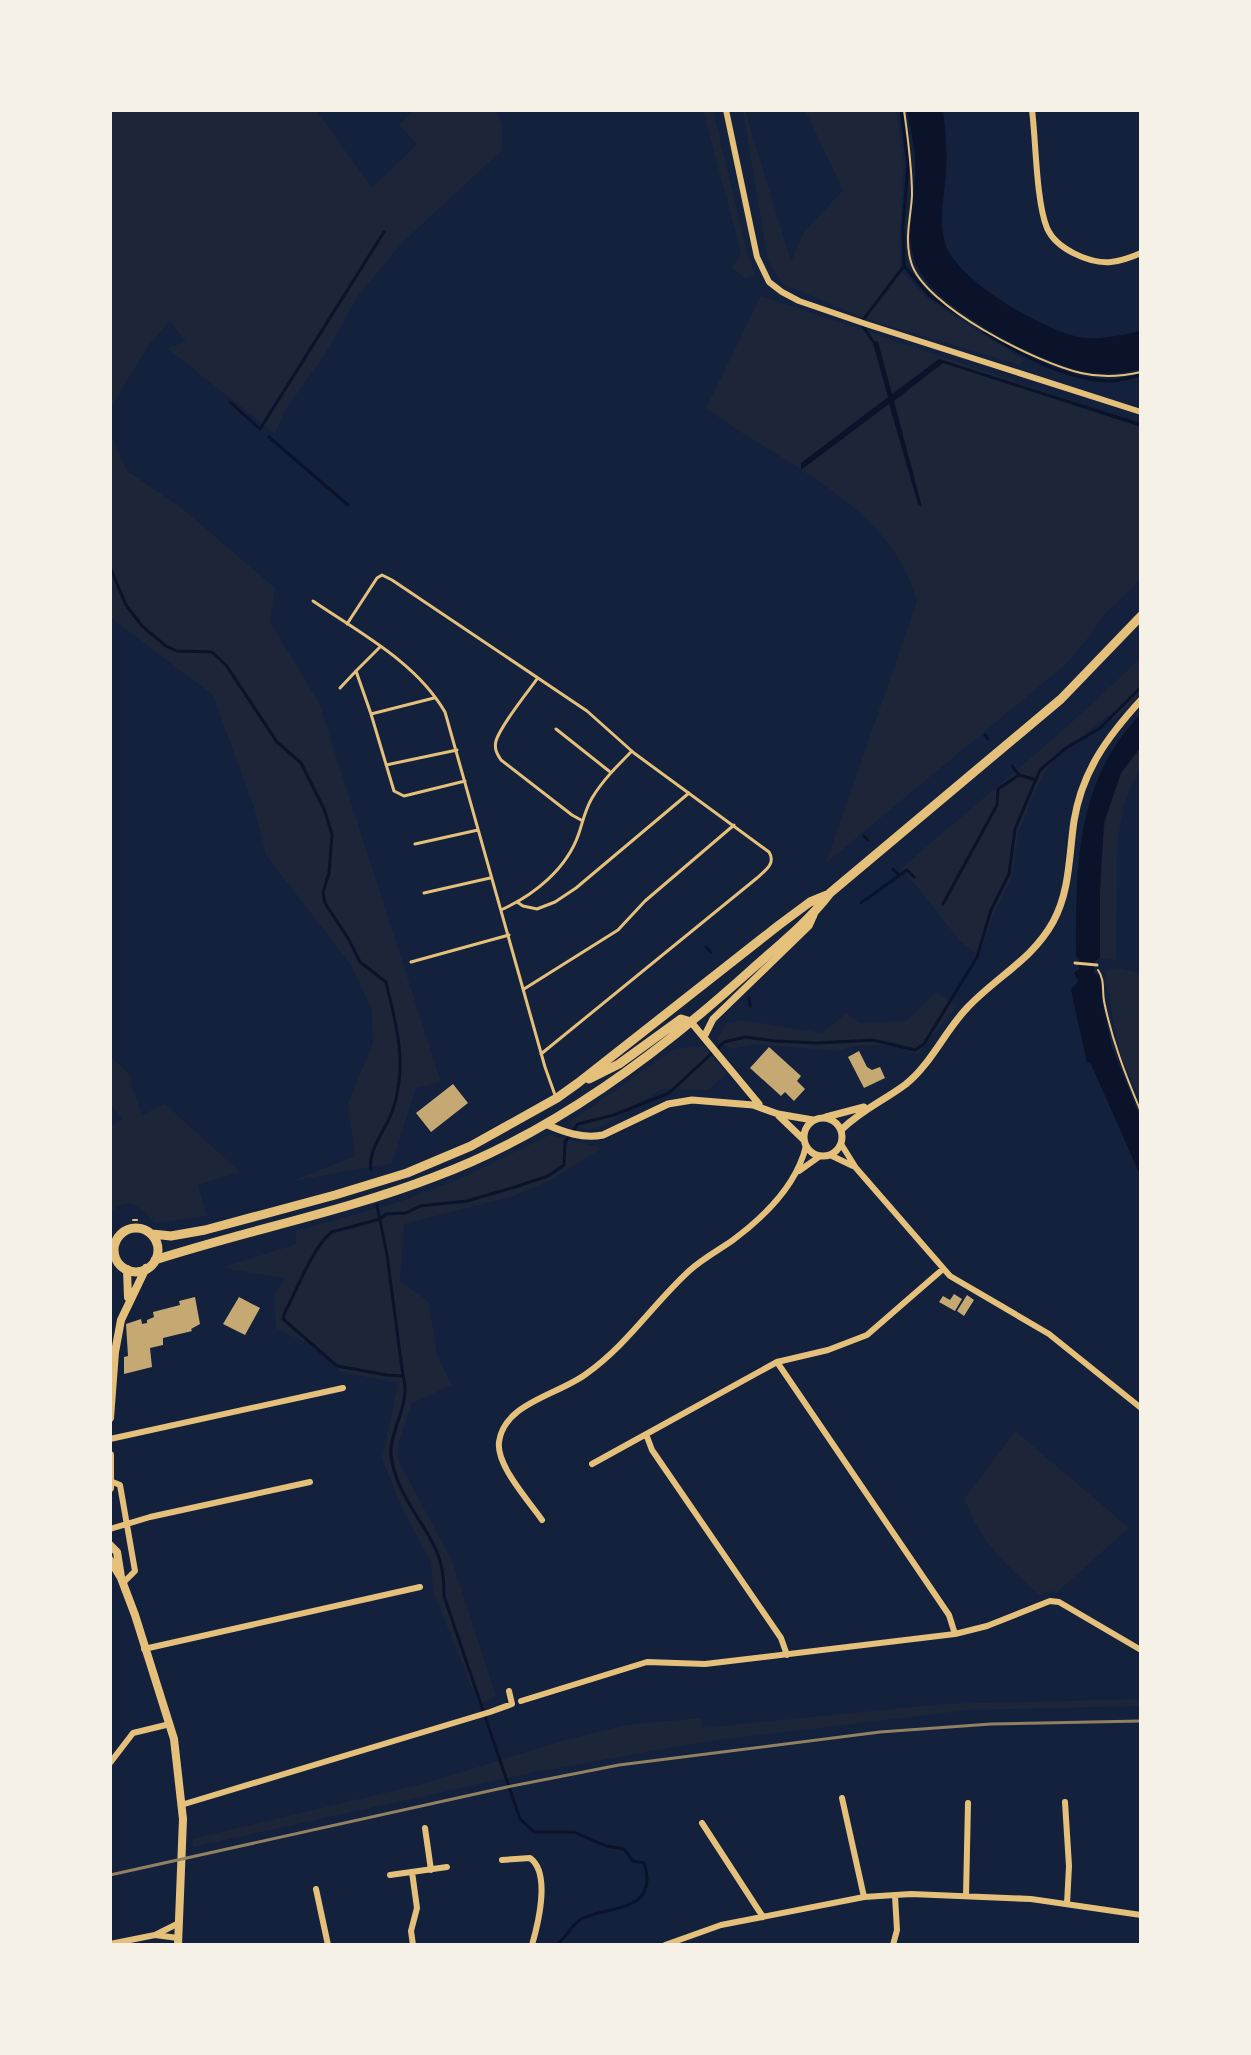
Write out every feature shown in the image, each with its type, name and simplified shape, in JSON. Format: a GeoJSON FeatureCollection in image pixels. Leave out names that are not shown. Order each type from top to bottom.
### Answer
{"type":"FeatureCollection","features":[{"type":"Feature","properties":{"kind":"main road"},"geometry":{"type":"LineString","coordinates":[[110,1418],[121,1320],[146,1268],[155,1260],[396,1191],[479,1159],[545,1124],[636,1064],[691,1022],[815,913],[830,893],[1061,699],[1141,616]]}},
{"type":"Feature","properties":{"kind":"main road"},"geometry":{"type":"LineString","coordinates":[[128,1302],[130,1289],[119,1267],[113,1243],[132,1228],[171,1236],[205,1230],[368,1186],[424,1167],[471,1146],[557,1098],[779,925],[810,902],[830,893]]}},
{"type":"Feature","properties":{"kind":"main road"},"geometry":{"type":"LineString","coordinates":[[578,1083],[619,1064],[681,1019],[691,1022]]}},
{"type":"Feature","properties":{"kind":"main road"},"geometry":{"type":"LineString","coordinates":[[152,1234],[157,1247],[155,1260]]}},
{"type":"Feature","properties":{"kind":"main road"},"geometry":{"type":"LineString","coordinates":[[119,1267],[146,1268]]}},
{"type":"Feature","properties":{"kind":"main road"},"geometry":{"type":"LineString","coordinates":[[110,1455],[110,1484]]}},
{"type":"Feature","properties":{"kind":"main road"},"geometry":{"type":"LineString","coordinates":[[110,1545],[117,1552],[122,1581],[170,1724],[181,1805],[178,1941]]}},
{"type":"Feature","properties":{"kind":"main road"},"geometry":{"type":"LineString","coordinates":[[110,1560],[122,1581]]}},
{"type":"Feature","properties":{"kind":"street"},"geometry":{"type":"LineString","coordinates":[[726,110],[757,257],[769,282],[782,292],[866,324],[1141,412]]}},
{"type":"Feature","properties":{"kind":"street"},"geometry":{"type":"LineString","coordinates":[[1032,110],[1043,209],[1048,229],[1054,238],[1075,253],[1092,260],[1109,262],[1141,253]]}},
{"type":"Feature","properties":{"kind":"street"},"geometry":{"type":"LineString","coordinates":[[841,1130],[867,1106],[918,1073],[966,1009],[1029,956],[1040,942],[1064,896],[1075,818],[1087,774],[1103,745],[1141,700]]}},
{"type":"Feature","properties":{"kind":"street"},"geometry":{"type":"LineString","coordinates":[[704,1037],[713,1019],[809,926],[815,913]]}},
{"type":"Feature","properties":{"kind":"street"},"geometry":{"type":"LineString","coordinates":[[691,1022],[761,1106]]}},
{"type":"Feature","properties":{"kind":"street"},"geometry":{"type":"LineString","coordinates":[[545,1124],[581,1136],[603,1135],[668,1104],[692,1100],[761,1106],[778,1114],[813,1120],[867,1106]]}},
{"type":"Feature","properties":{"kind":"street"},"geometry":{"type":"LineString","coordinates":[[778,1114],[820,1156]]}},
{"type":"Feature","properties":{"kind":"street"},"geometry":{"type":"LineString","coordinates":[[824,1118],[835,1121],[841,1130],[841,1144],[856,1168],[943,1269],[1049,1334],[1141,1408]]}},
{"type":"Feature","properties":{"kind":"street"},"geometry":{"type":"LineString","coordinates":[[797,1173],[805,1130],[813,1120]]}},
{"type":"Feature","properties":{"kind":"street"},"geometry":{"type":"LineString","coordinates":[[830,1155],[841,1144]]}},
{"type":"Feature","properties":{"kind":"street"},"geometry":{"type":"LineString","coordinates":[[542,1520],[500,1459],[499,1441],[507,1421],[520,1408],[551,1395],[586,1374],[626,1342],[688,1271],[753,1224],[797,1173],[820,1156],[830,1155],[856,1168]]}},
{"type":"Feature","properties":{"kind":"street"},"geometry":{"type":"LineString","coordinates":[[592,1464],[777,1362],[828,1350],[867,1335],[943,1269]]}},
{"type":"Feature","properties":{"kind":"street"},"geometry":{"type":"LineString","coordinates":[[777,1362],[949,1615],[955,1634]]}},
{"type":"Feature","properties":{"kind":"street"},"geometry":{"type":"LineString","coordinates":[[110,1439],[343,1388]]}},
{"type":"Feature","properties":{"kind":"street"},"geometry":{"type":"LineString","coordinates":[[646,1434],[652,1450],[781,1638],[787,1655]]}},
{"type":"Feature","properties":{"kind":"street"},"geometry":{"type":"LineString","coordinates":[[110,1529],[310,1482]]}},
{"type":"Feature","properties":{"kind":"street"},"geometry":{"type":"LineString","coordinates":[[110,1484],[120,1485],[135,1571],[122,1581]]}},
{"type":"Feature","properties":{"kind":"street"},"geometry":{"type":"LineString","coordinates":[[144,1649],[420,1587]]}},
{"type":"Feature","properties":{"kind":"street"},"geometry":{"type":"LineString","coordinates":[[521,1701],[647,1662],[689,1664],[955,1634],[987,1626],[1050,1601],[1059,1602],[1141,1650]]}},
{"type":"Feature","properties":{"kind":"street"},"geometry":{"type":"LineString","coordinates":[[181,1805],[490,1712],[512,1704],[509,1691]]}},
{"type":"Feature","properties":{"kind":"street"},"geometry":{"type":"LineString","coordinates":[[110,1763],[133,1733],[170,1724]]}},
{"type":"Feature","properties":{"kind":"street"},"geometry":{"type":"LineString","coordinates":[[842,1798],[864,1897]]}},
{"type":"Feature","properties":{"kind":"street"},"geometry":{"type":"LineString","coordinates":[[1065,1802],[1069,1866],[1067,1904]]}},
{"type":"Feature","properties":{"kind":"street"},"geometry":{"type":"LineString","coordinates":[[966,1896],[968,1803]]}},
{"type":"Feature","properties":{"kind":"street"},"geometry":{"type":"LineString","coordinates":[[702,1823],[763,1917]]}},
{"type":"Feature","properties":{"kind":"street"},"geometry":{"type":"LineString","coordinates":[[425,1828],[431,1870]]}},
{"type":"Feature","properties":{"kind":"street"},"geometry":{"type":"LineString","coordinates":[[502,1860],[535,1860],[539,1870],[542,1895],[532,1945]]}},
{"type":"Feature","properties":{"kind":"street"},"geometry":{"type":"LineString","coordinates":[[390,1875],[447,1867]]}},
{"type":"Feature","properties":{"kind":"street"},"geometry":{"type":"LineString","coordinates":[[412,1872],[417,1908],[411,1931],[413,1945]]}},
{"type":"Feature","properties":{"kind":"street"},"geometry":{"type":"LineString","coordinates":[[316,1889],[328,1945]]}},
{"type":"Feature","properties":{"kind":"street"},"geometry":{"type":"LineString","coordinates":[[665,1945],[721,1925],[864,1897],[911,1894],[1031,1899],[1141,1915]]}},
{"type":"Feature","properties":{"kind":"street"},"geometry":{"type":"LineString","coordinates":[[893,1945],[897,1930],[895,1896]]}},
{"type":"Feature","properties":{"kind":"street"},"geometry":{"type":"LineString","coordinates":[[526,1919],[537,1922]]}},
{"type":"Feature","properties":{"kind":"street"},"geometry":{"type":"LineString","coordinates":[[110,1944],[155,1935],[179,1923]]}},
{"type":"Feature","properties":{"kind":"street"},"geometry":{"type":"LineString","coordinates":[[155,1935],[178,1941]]}},
{"type":"Feature","properties":{"kind":"lane"},"geometry":{"type":"LineString","coordinates":[[347,624],[372,583],[382,575],[587,711],[632,751],[769,852],[772,863],[766,870],[541,1054]]}},
{"type":"Feature","properties":{"kind":"lane"},"geometry":{"type":"LineString","coordinates":[[313,601],[420,678],[445,712],[541,1054],[557,1098]]}},
{"type":"Feature","properties":{"kind":"lane"},"geometry":{"type":"LineString","coordinates":[[340,688],[380,647]]}},
{"type":"Feature","properties":{"kind":"lane"},"geometry":{"type":"LineString","coordinates":[[356,671],[397,795],[465,781]]}},
{"type":"Feature","properties":{"kind":"lane"},"geometry":{"type":"LineString","coordinates":[[537,679],[498,736],[497,754],[581,820]]}},
{"type":"Feature","properties":{"kind":"lane"},"geometry":{"type":"LineString","coordinates":[[371,714],[436,698]]}},
{"type":"Feature","properties":{"kind":"lane"},"geometry":{"type":"LineString","coordinates":[[556,729],[611,772]]}},
{"type":"Feature","properties":{"kind":"lane"},"geometry":{"type":"LineString","coordinates":[[386,766],[457,750]]}},
{"type":"Feature","properties":{"kind":"lane"},"geometry":{"type":"LineString","coordinates":[[501,910],[536,891],[562,861],[579,832],[591,800],[611,772],[632,751]]}},
{"type":"Feature","properties":{"kind":"lane"},"geometry":{"type":"LineString","coordinates":[[517,902],[537,909],[555,902],[689,793]]}},
{"type":"Feature","properties":{"kind":"lane"},"geometry":{"type":"LineString","coordinates":[[524,989],[618,930],[645,901],[734,825]]}},
{"type":"Feature","properties":{"kind":"lane"},"geometry":{"type":"LineString","coordinates":[[415,844],[479,830]]}},
{"type":"Feature","properties":{"kind":"lane"},"geometry":{"type":"LineString","coordinates":[[424,893],[492,878]]}},
{"type":"Feature","properties":{"kind":"lane"},"geometry":{"type":"LineString","coordinates":[[411,962],[509,935]]}},
{"type":"Feature","properties":{"kind":"lane"},"geometry":{"type":"LineString","coordinates":[[1075,963],[1097,967]]}},
{"type":"Feature","properties":{"kind":"path"},"geometry":{"type":"LineString","coordinates":[[904,110],[912,162],[912,200],[907,234],[909,253],[912,266],[933,294],[998,338],[1037,359],[1080,373],[1108,377],[1141,372]]}},
{"type":"Feature","properties":{"kind":"path"},"geometry":{"type":"LineString","coordinates":[[1097,967],[1103,976],[1103,997],[1116,1050],[1141,1112]]}},
{"type":"Feature","properties":{"kind":"shaded area"},"geometry":{"type":"Polygon","coordinates":[[[110,110],[316,110],[372,188],[417,144],[399,125],[414,110],[495,110],[502,124],[502,150],[403,242],[359,294],[325,354],[284,412],[275,434],[167,348],[186,342],[170,321],[148,346],[110,409],[110,110]]]}},
{"type":"Feature","properties":{"kind":"shaded area"},"geometry":{"type":"Polygon","coordinates":[[[703,110],[713,110],[755,275],[745,278],[732,268],[741,253],[703,110]]]}},
{"type":"Feature","properties":{"kind":"shaded area"},"geometry":{"type":"Polygon","coordinates":[[[743,110],[791,262],[804,232],[843,190],[805,110],[896,110],[904,162],[901,270],[928,299],[1024,360],[1020,365],[867,319],[783,284],[768,261],[743,110]]]}},
{"type":"Feature","properties":{"kind":"shaded area"},"geometry":{"type":"Polygon","coordinates":[[[907,110],[943,110],[946,174],[943,235],[952,257],[983,287],[1044,325],[1086,338],[1118,336],[1140,331],[1141,328],[1141,369],[1092,373],[1047,359],[992,332],[943,298],[925,280],[915,262],[910,239],[915,165],[907,110]]]}},
{"type":"Feature","properties":{"kind":"shaded area"},"geometry":{"type":"Polygon","coordinates":[[[761,296],[1141,424],[1141,579],[1100,619],[1066,664],[826,863],[917,601],[903,567],[883,537],[858,512],[830,489],[706,408],[761,296]]]}},
{"type":"Feature","properties":{"kind":"shaded area"},"geometry":{"type":"Polygon","coordinates":[[[872,340],[878,342],[892,394],[939,359],[1141,423],[1141,427],[943,363],[894,401],[922,507],[918,504],[889,404],[801,470],[801,463],[888,397],[872,340]]]}},
{"type":"Feature","properties":{"kind":"shaded area"},"geometry":{"type":"Polygon","coordinates":[[[110,432],[127,471],[179,506],[275,588],[270,622],[319,703],[441,1082],[416,1088],[392,1163],[292,1181],[355,1156],[348,1103],[373,1043],[372,1010],[351,965],[266,855],[255,810],[213,695],[110,617],[110,432]]]}},
{"type":"Feature","properties":{"kind":"shaded area"},"geometry":{"type":"Polygon","coordinates":[[[1141,657],[1141,693],[1113,721],[1109,715],[1064,751],[1043,774],[1018,833],[1012,877],[993,916],[979,956],[960,941],[902,868],[1054,738],[1141,657]]]}},
{"type":"Feature","properties":{"kind":"shaded area"},"geometry":{"type":"Polygon","coordinates":[[[1141,714],[1141,747],[1121,773],[1104,823],[1100,958],[1095,961],[1094,972],[1100,977],[1112,1047],[1141,1119],[1141,1177],[1090,1062],[1087,1063],[1071,990],[1078,981],[1074,973],[1079,969],[1076,955],[1079,858],[1091,796],[1119,740],[1141,714]]]}},
{"type":"Feature","properties":{"kind":"shaded area"},"geometry":{"type":"Polygon","coordinates":[[[1141,744],[1141,768],[1123,808],[1117,845],[1116,960],[1100,958],[1100,875],[1106,817],[1125,765],[1141,744]]]}},
{"type":"Feature","properties":{"kind":"shaded area"},"geometry":{"type":"Polygon","coordinates":[[[1117,968],[1140,973],[1141,977],[1141,1100],[1119,1053],[1105,971],[1117,968]]]}},
{"type":"Feature","properties":{"kind":"shaded area"},"geometry":{"type":"Polygon","coordinates":[[[936,992],[957,1006],[918,1054],[889,1045],[854,1046],[838,1051],[755,1044],[730,1049],[717,1040],[726,1023],[743,1020],[822,1033],[847,1013],[859,1023],[906,1021],[936,992]]]}},
{"type":"Feature","properties":{"kind":"shaded area"},"geometry":{"type":"Polygon","coordinates":[[[704,1046],[727,1074],[708,1090],[662,1089],[607,1124],[589,1130],[567,1124],[674,1049],[704,1046]]]}},
{"type":"Feature","properties":{"kind":"shaded area"},"geometry":{"type":"Polygon","coordinates":[[[110,1057],[130,1074],[142,1115],[165,1104],[240,1172],[198,1185],[207,1216],[155,1223],[139,1208],[128,1204],[116,1207],[110,1213],[110,1127],[122,1119],[110,1104],[110,1057]]]}},
{"type":"Feature","properties":{"kind":"shaded area"},"geometry":{"type":"Polygon","coordinates":[[[549,1135],[602,1148],[546,1183],[513,1196],[404,1224],[400,1281],[429,1302],[437,1356],[452,1385],[412,1403],[398,1444],[397,1458],[452,1561],[496,1696],[479,1705],[433,1591],[431,1562],[403,1510],[382,1459],[398,1383],[341,1372],[311,1345],[276,1328],[274,1294],[285,1278],[221,1268],[296,1244],[296,1231],[396,1203],[464,1177],[549,1135]]]}},
{"type":"Feature","properties":{"kind":"shaded area"},"geometry":{"type":"Polygon","coordinates":[[[1015,1431],[1129,1528],[1056,1593],[1050,1591],[1040,1596],[1006,1563],[977,1527],[965,1498],[1015,1431]]]}},
{"type":"Feature","properties":{"kind":"shaded area"},"geometry":{"type":"Polygon","coordinates":[[[1141,1699],[1141,1706],[969,1710],[710,1741],[534,1772],[193,1847],[192,1839],[430,1782],[558,1742],[626,1725],[701,1718],[702,1728],[943,1704],[1141,1699]]]}},
{"type":"Feature","properties":{"kind":"building"},"geometry":{"type":"Polygon","coordinates":[[[769,1047],[801,1076],[797,1081],[805,1089],[794,1101],[785,1092],[781,1096],[750,1068],[769,1047]]]}},
{"type":"Feature","properties":{"kind":"building"},"geometry":{"type":"Polygon","coordinates":[[[859,1051],[867,1067],[872,1070],[880,1067],[885,1078],[864,1088],[848,1057],[859,1051]]]}},
{"type":"Feature","properties":{"kind":"building"},"geometry":{"type":"Polygon","coordinates":[[[453,1084],[468,1103],[431,1132],[416,1113],[453,1084]]]}},
{"type":"Feature","properties":{"kind":"building"},"geometry":{"type":"Polygon","coordinates":[[[954,1294],[962,1299],[955,1311],[939,1302],[943,1296],[950,1300],[954,1294]]]}},
{"type":"Feature","properties":{"kind":"building"},"geometry":{"type":"Polygon","coordinates":[[[967,1295],[974,1300],[964,1316],[957,1311],[967,1295]]]}},
{"type":"Feature","properties":{"kind":"building"},"geometry":{"type":"Polygon","coordinates":[[[195,1297],[200,1324],[192,1331],[163,1338],[163,1345],[150,1348],[152,1367],[124,1374],[124,1357],[128,1356],[126,1324],[141,1319],[142,1324],[147,1323],[154,1317],[153,1312],[180,1305],[179,1301],[195,1297]]]}},
{"type":"Feature","properties":{"kind":"building"},"geometry":{"type":"Polygon","coordinates":[[[239,1297],[260,1308],[245,1335],[223,1324],[239,1297]]]}},
{"type":"Feature","properties":{"kind":"waterway"},"geometry":{"type":"LineString","coordinates":[[901,110],[908,165],[903,226],[904,266],[930,296],[958,314]]}},
{"type":"Feature","properties":{"kind":"waterway"},"geometry":{"type":"LineString","coordinates":[[230,402],[260,429],[384,232]]}},
{"type":"Feature","properties":{"kind":"waterway"},"geometry":{"type":"LineString","coordinates":[[863,320],[904,266]]}},
{"type":"Feature","properties":{"kind":"waterway"},"geometry":{"type":"LineString","coordinates":[[863,326],[872,340]]}},
{"type":"Feature","properties":{"kind":"waterway"},"geometry":{"type":"LineString","coordinates":[[984,332],[1029,357],[1077,376],[1110,381],[1141,375]]}},
{"type":"Feature","properties":{"kind":"waterway"},"geometry":{"type":"LineString","coordinates":[[269,437],[348,505]]}},
{"type":"Feature","properties":{"kind":"waterway"},"geometry":{"type":"LineString","coordinates":[[110,567],[126,605],[142,626],[166,646],[177,651],[212,652],[226,665],[277,742],[301,763],[324,809],[332,834],[329,873],[323,892],[325,903],[360,962],[386,982],[399,1048],[400,1075],[396,1097],[374,1148],[371,1170]]}},
{"type":"Feature","properties":{"kind":"waterway"},"geometry":{"type":"LineString","coordinates":[[556,1945],[583,1918],[619,1908],[639,1898],[645,1890],[647,1879],[644,1863],[633,1861],[624,1849],[606,1846],[574,1832],[534,1832],[520,1819],[444,1596],[443,1573],[437,1552],[406,1499],[394,1470],[391,1445],[405,1396],[403,1376],[337,1366],[283,1319],[285,1312],[312,1258],[332,1232],[380,1219],[386,1214],[406,1213],[420,1206],[467,1201],[548,1176],[564,1165],[565,1142],[578,1124],[614,1115],[669,1093],[724,1042],[745,1037],[817,1043],[873,1040],[915,1050],[924,1044],[977,957],[991,910],[1009,874],[1015,829],[1040,770],[1066,748],[1100,728],[1141,687]]}},
{"type":"Feature","properties":{"kind":"waterway"},"geometry":{"type":"LineString","coordinates":[[985,735],[988,739]]}},
{"type":"Feature","properties":{"kind":"waterway"},"geometry":{"type":"LineString","coordinates":[[1012,766],[1019,775]]}},
{"type":"Feature","properties":{"kind":"waterway"},"geometry":{"type":"LineString","coordinates":[[943,904],[997,805],[998,789],[1019,775],[1033,779]]}},
{"type":"Feature","properties":{"kind":"waterway"},"geometry":{"type":"LineString","coordinates":[[864,836],[868,840]]}},
{"type":"Feature","properties":{"kind":"waterway"},"geometry":{"type":"LineString","coordinates":[[893,869],[899,875]]}},
{"type":"Feature","properties":{"kind":"waterway"},"geometry":{"type":"LineString","coordinates":[[861,903],[907,870],[914,877]]}},
{"type":"Feature","properties":{"kind":"waterway"},"geometry":{"type":"LineString","coordinates":[[706,947],[711,952]]}},
{"type":"Feature","properties":{"kind":"waterway"},"geometry":{"type":"LineString","coordinates":[[749,998],[750,1006]]}},
{"type":"Feature","properties":{"kind":"waterway"},"geometry":{"type":"LineString","coordinates":[[377,1205],[403,1376]]}},
{"type":"Feature","properties":{"kind":"railway"},"geometry":{"type":"LineString","coordinates":[[110,1875],[619,1765],[880,1732],[991,1724],[1141,1721]]}}]}
